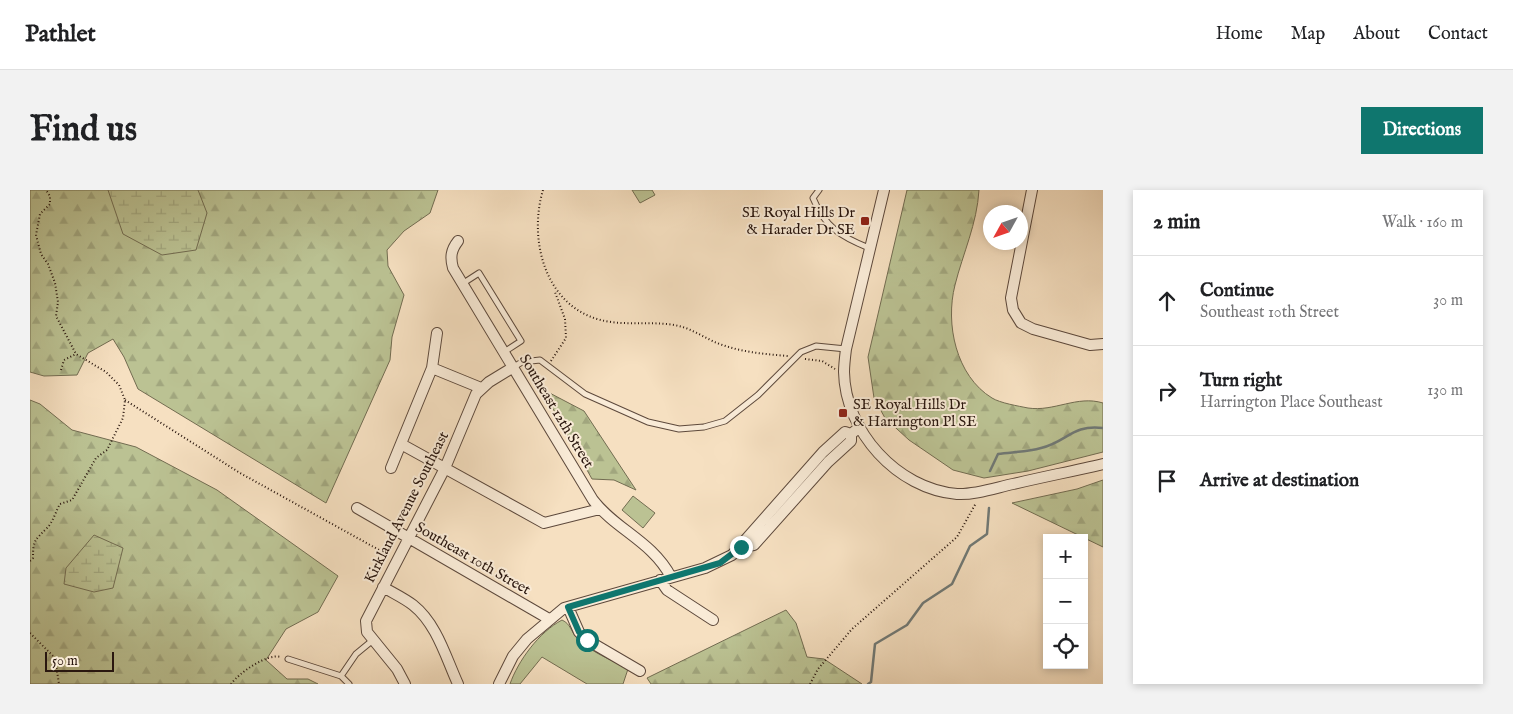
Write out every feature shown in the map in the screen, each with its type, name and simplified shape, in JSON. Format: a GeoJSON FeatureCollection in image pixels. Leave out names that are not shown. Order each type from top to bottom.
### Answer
{"type":"FeatureCollection","features":[{"type":"Feature","properties":{"kind":"street"},"geometry":{"type":"LineString","coordinates":[[884,190],[846,349],[844,372],[850,408],[884,460],[918,484],[958,494],[982,492],[1103,464]]}},
{"type":"Feature","properties":{"kind":"street"},"geometry":{"type":"LineString","coordinates":[[1032,190],[1011,298],[1013,310],[1021,323],[1033,329],[1090,345],[1103,344]]}},
{"type":"Feature","properties":{"kind":"street","name":"Southeast 12th Street"},"geometry":{"type":"LineString","coordinates":[[458,241],[453,248],[451,259],[453,268],[512,368],[600,509],[652,550],[662,562],[667,590],[713,620]]}},
{"type":"Feature","properties":{"kind":"street"},"geometry":{"type":"LineString","coordinates":[[391,468],[432,368],[437,333]]}},
{"type":"Feature","properties":{"kind":"street"},"geometry":{"type":"LineString","coordinates":[[432,368],[481,388],[512,368]]}},
{"type":"Feature","properties":{"kind":"street","name":"Kirkland Avenue Southeast"},"geometry":{"type":"LineString","coordinates":[[373,640],[366,629],[367,618],[446,468],[481,388]]}},
{"type":"Feature","properties":{"kind":"street"},"geometry":{"type":"LineString","coordinates":[[499,684],[513,656],[527,639],[549,619],[568,607],[720,563],[741,547],[754,545],[828,462],[851,441],[851,434],[860,426]]}},
{"type":"Feature","properties":{"kind":"street"},"geometry":{"type":"LineString","coordinates":[[401,444],[544,523],[600,509]]}},
{"type":"Feature","properties":{"kind":"street","name":"Southeast 10th Street"},"geometry":{"type":"LineString","coordinates":[[357,508],[549,619]]}},
{"type":"Feature","properties":{"kind":"street"},"geometry":{"type":"LineString","coordinates":[[383,587],[414,606],[432,629],[444,650],[458,684]]}},
{"type":"Feature","properties":{"kind":"street"},"geometry":{"type":"LineString","coordinates":[[568,607],[579,632],[587,640],[640,671]]}},
{"type":"Feature","properties":{"kind":"street"},"geometry":{"type":"LineString","coordinates":[[373,640],[397,669],[405,684]]}},
{"type":"Feature","properties":{"kind":"lane"},"geometry":{"type":"LineString","coordinates":[[819,190],[813,198],[826,222],[842,236],[869,248]]}},
{"type":"Feature","properties":{"kind":"lane"},"geometry":{"type":"LineString","coordinates":[[462,284],[479,273],[521,341],[503,352]]}},
{"type":"Feature","properties":{"kind":"lane"},"geometry":{"type":"LineString","coordinates":[[512,368],[522,362],[540,360],[549,364],[585,394],[648,422],[679,429],[704,427],[724,421],[758,395],[801,352],[816,346],[846,349]]}},
{"type":"Feature","properties":{"kind":"lane"},"geometry":{"type":"LineString","coordinates":[[341,676],[356,654],[373,640]]}},
{"type":"Feature","properties":{"kind":"lane"},"geometry":{"type":"LineString","coordinates":[[288,659],[341,676],[349,684]]}},
{"type":"Feature","properties":{"kind":"path"},"geometry":{"type":"LineString","coordinates":[[30,561],[33,558],[32,546],[38,535],[48,528],[60,504],[72,500],[96,458],[107,450],[123,418],[125,400],[119,385],[106,372],[76,354],[56,316],[58,302],[55,283],[48,264],[41,254],[36,235],[40,214],[50,204],[50,196],[46,190]]}},
{"type":"Feature","properties":{"kind":"path"},"geometry":{"type":"LineString","coordinates":[[543,190],[538,206],[536,226],[542,258],[565,319],[566,338],[549,364]]}},
{"type":"Feature","properties":{"kind":"path"},"geometry":{"type":"LineString","coordinates":[[554,290],[571,306],[584,314],[610,322],[681,326],[716,343],[743,352],[796,357],[822,362],[835,369]]}},
{"type":"Feature","properties":{"kind":"path"},"geometry":{"type":"LineString","coordinates":[[61,370],[64,360],[76,354]]}},
{"type":"Feature","properties":{"kind":"path"},"geometry":{"type":"LineString","coordinates":[[125,400],[240,474],[397,560]]}},
{"type":"Feature","properties":{"kind":"path"},"geometry":{"type":"LineString","coordinates":[[810,684],[818,669],[852,630],[957,537],[976,503]]}},
{"type":"Feature","properties":{"kind":"path"},"geometry":{"type":"LineString","coordinates":[[30,634],[55,658],[59,684]]}},
{"type":"Feature","properties":{"kind":"path"},"geometry":{"type":"LineString","coordinates":[[231,684],[264,659],[276,656],[288,659]]}},
{"type":"Feature","properties":{"kind":"green space"},"geometry":{"type":"Polygon","coordinates":[[[30,190],[438,190],[430,213],[404,231],[387,250],[388,266],[404,295],[392,337],[390,360],[326,503],[138,389],[124,357],[113,339],[88,353],[77,375],[44,376],[30,372],[30,190]]]}},
{"type":"Feature","properties":{"kind":"green space"},"geometry":{"type":"Polygon","coordinates":[[[108,190],[198,190],[207,213],[196,250],[162,255],[123,234],[108,190]]]}},
{"type":"Feature","properties":{"kind":"green space"},"geometry":{"type":"Polygon","coordinates":[[[632,190],[652,190],[655,195],[640,203],[632,190]]]}},
{"type":"Feature","properties":{"kind":"green space"},"geometry":{"type":"Polygon","coordinates":[[[907,190],[979,190],[976,215],[955,285],[951,316],[956,348],[970,377],[995,400],[1028,408],[1047,408],[1084,401],[1103,403],[1103,452],[1028,471],[984,478],[953,470],[909,440],[885,418],[874,398],[868,357],[907,190]]]}},
{"type":"Feature","properties":{"kind":"green space"},"geometry":{"type":"Polygon","coordinates":[[[542,389],[584,411],[636,490],[614,480],[592,479],[542,389]]]}},
{"type":"Feature","properties":{"kind":"green space"},"geometry":{"type":"Polygon","coordinates":[[[30,400],[40,404],[72,430],[136,447],[217,490],[338,576],[318,612],[286,629],[266,660],[287,679],[308,679],[318,684],[30,684],[30,400]]]}},
{"type":"Feature","properties":{"kind":"green space"},"geometry":{"type":"Polygon","coordinates":[[[1103,480],[1103,547],[1088,540],[1088,534],[1076,534],[1012,503],[1077,489],[1103,480]]]}},
{"type":"Feature","properties":{"kind":"green space"},"geometry":{"type":"Polygon","coordinates":[[[633,496],[655,513],[643,528],[622,510],[633,496]]]}},
{"type":"Feature","properties":{"kind":"green space"},"geometry":{"type":"Polygon","coordinates":[[[94,535],[123,548],[113,588],[94,592],[64,584],[66,568],[94,535]]]}},
{"type":"Feature","properties":{"kind":"green space"},"geometry":{"type":"Polygon","coordinates":[[[786,610],[796,623],[807,657],[824,659],[862,684],[651,684],[647,678],[786,610]]]}},
{"type":"Feature","properties":{"kind":"green space"},"geometry":{"type":"Polygon","coordinates":[[[562,620],[582,643],[628,669],[623,684],[587,684],[542,657],[520,684],[510,684],[518,666],[530,648],[553,625],[562,620]]]}},
{"type":"Feature","properties":{"kind":"waterway"},"geometry":{"type":"LineString","coordinates":[[990,471],[998,454],[1036,449],[1057,442],[1077,431],[1093,427],[1103,428]]}},
{"type":"Feature","properties":{"kind":"waterway"},"geometry":{"type":"LineString","coordinates":[[868,684],[871,682],[875,644],[907,625],[923,603],[952,584],[970,546],[987,534],[989,508]]}},
{"type":"Feature","properties":{"kind":"place","name":"SE Royal Hills Dr & Harader Dr SE"},"geometry":{"type":"Point","coordinates":[865,221]}},
{"type":"Feature","properties":{"kind":"place","name":"SE Royal Hills Dr & Harrington Pl SE"},"geometry":{"type":"Point","coordinates":[843,413]}},
{"type":"Feature","properties":{"kind":"route"},"geometry":{"type":"LineString","coordinates":[[587,640],[579,632],[568,607],[720,563],[741,547]]}}]}
